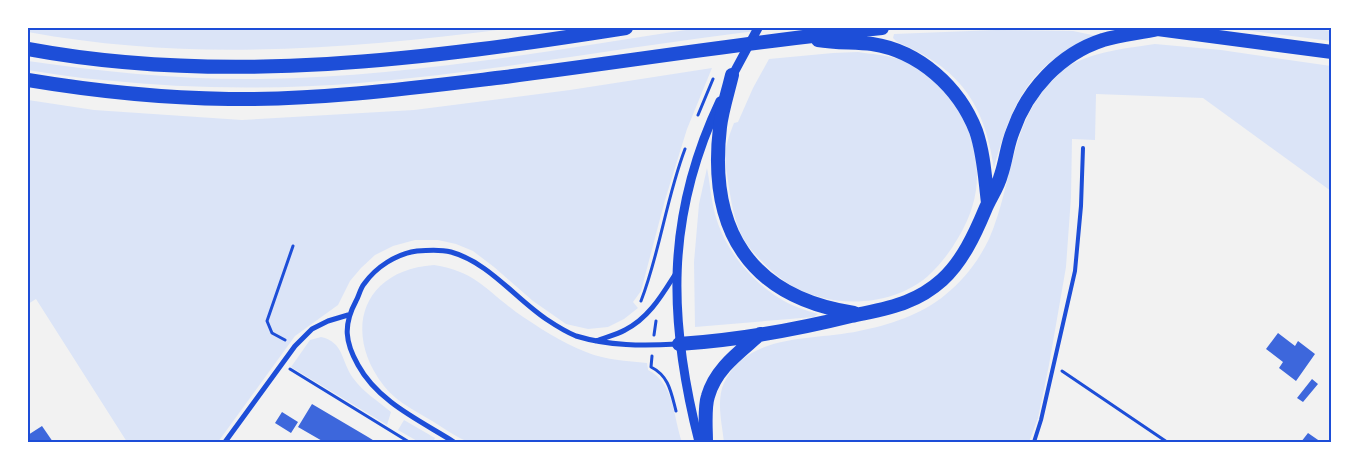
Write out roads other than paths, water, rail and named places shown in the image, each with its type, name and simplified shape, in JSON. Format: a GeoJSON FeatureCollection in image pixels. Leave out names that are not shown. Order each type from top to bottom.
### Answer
{"type":"FeatureCollection","features":[{"type":"Feature","properties":{"kind":"highway"},"geometry":{"type":"LineString","coordinates":[[28,49],[59,55],[154,65],[272,68],[455,53],[626,28]]}},
{"type":"Feature","properties":{"kind":"highway"},"geometry":{"type":"LineString","coordinates":[[28,80],[74,88],[158,96],[230,99],[313,97],[442,85],[798,36],[882,28]]}},
{"type":"Feature","properties":{"kind":"highway"},"geometry":{"type":"LineString","coordinates":[[680,344],[721,341],[818,324],[906,302],[924,294],[942,279],[958,260],[975,234],[1001,176],[1012,132],[1035,89],[1049,73],[1082,49],[1103,40],[1154,28],[1332,52]]}},
{"type":"Feature","properties":{"kind":"highway"},"geometry":{"type":"LineString","coordinates":[[798,36],[828,42],[873,44],[914,58],[935,73],[964,106],[976,132],[983,159],[988,204]]}},
{"type":"Feature","properties":{"kind":"highway"},"geometry":{"type":"LineString","coordinates":[[732,75],[714,125],[723,209],[732,234],[743,253],[760,273],[775,286],[793,296],[834,310],[859,314]]}},
{"type":"Feature","properties":{"kind":"highway"},"geometry":{"type":"LineString","coordinates":[[706,442],[708,396],[715,380],[731,358],[761,334]]}},
{"type":"Feature","properties":{"kind":"street"},"geometry":{"type":"LineString","coordinates":[[732,75],[758,28]]}},
{"type":"Feature","properties":{"kind":"street"},"geometry":{"type":"LineString","coordinates":[[699,442],[685,382],[676,306],[676,272],[684,208],[696,162],[714,125]]}},
{"type":"Feature","properties":{"kind":"street"},"geometry":{"type":"LineString","coordinates":[[454,442],[392,404],[362,372],[348,344],[348,315],[363,285],[374,272],[389,260],[407,252],[430,250],[450,252],[470,260],[489,273],[531,309],[552,324],[574,335],[596,341],[629,344],[680,344]]}},
{"type":"Feature","properties":{"kind":"street"},"geometry":{"type":"LineString","coordinates":[[596,341],[637,323],[655,306],[676,272]]}},
{"type":"Feature","properties":{"kind":"street"},"geometry":{"type":"LineString","coordinates":[[225,442],[295,346],[312,329],[328,321],[348,315]]}},
{"type":"Feature","properties":{"kind":"lane"},"geometry":{"type":"LineString","coordinates":[[1034,442],[1054,366],[1075,271],[1081,206],[1083,148]]}}]}
